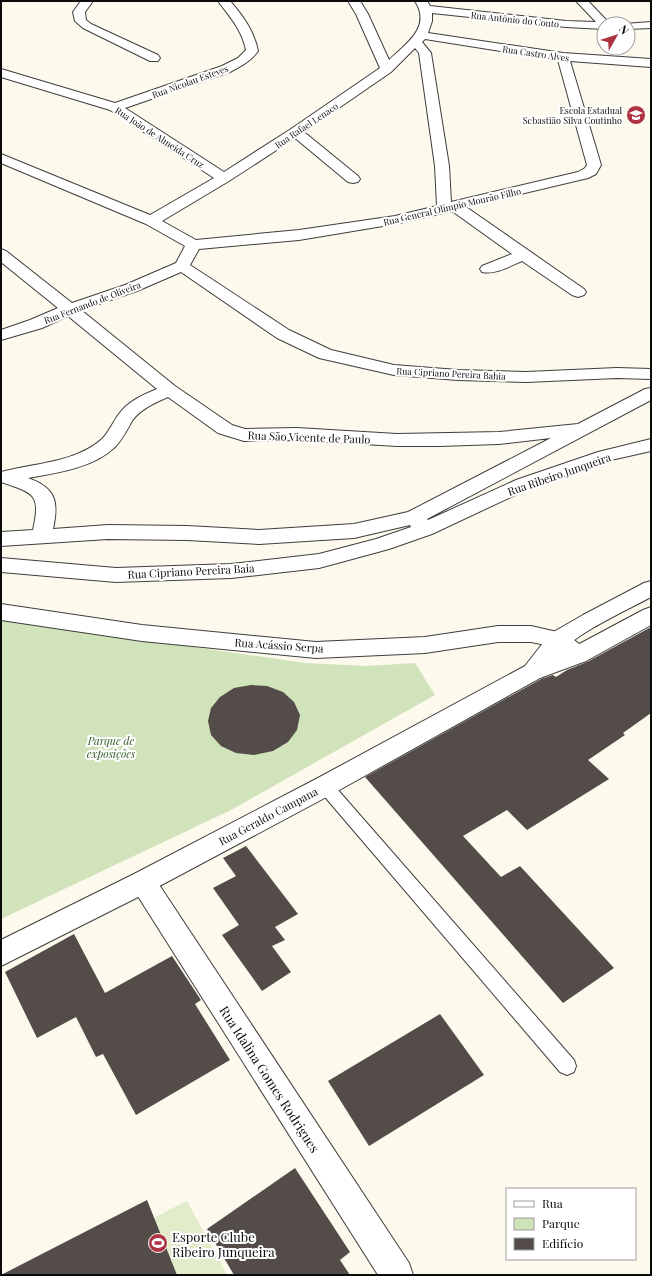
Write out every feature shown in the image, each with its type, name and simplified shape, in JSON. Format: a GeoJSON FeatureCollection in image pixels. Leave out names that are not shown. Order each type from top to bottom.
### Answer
{"type":"FeatureCollection","features":[{"type":"Feature","properties":{"kind":"street"},"geometry":{"type":"LineString","coordinates":[[88,1],[79,12],[81,21],[87,26],[154,58]]}},
{"type":"Feature","properties":{"kind":"street","name":"Rua Nicolau Esteves"},"geometry":{"type":"LineString","coordinates":[[115,107],[226,70],[242,61],[252,51],[250,39],[238,17],[224,1]]}},
{"type":"Feature","properties":{"kind":"street"},"geometry":{"type":"LineString","coordinates":[[354,1],[362,14],[387,69]]}},
{"type":"Feature","properties":{"kind":"street"},"geometry":{"type":"LineString","coordinates":[[582,1],[596,16]]}},
{"type":"Feature","properties":{"kind":"street"},"geometry":{"type":"LineString","coordinates":[[423,5],[426,21],[419,39],[426,53],[442,166],[450,208],[578,292]]}},
{"type":"Feature","properties":{"kind":"street","name":"Rua Antônio do Couto"},"geometry":{"type":"LineString","coordinates":[[423,5],[566,24],[596,25]]}},
{"type":"Feature","properties":{"kind":"street"},"geometry":{"type":"LineString","coordinates":[[636,26],[651,25]]}},
{"type":"Feature","properties":{"kind":"street","name":"Rua Rafael Lenaco"},"geometry":{"type":"LineString","coordinates":[[151,221],[224,178],[296,132],[387,69],[419,39]]}},
{"type":"Feature","properties":{"kind":"street","name":"Rua Castro Alves"},"geometry":{"type":"LineString","coordinates":[[419,39],[563,57],[651,62]]}},
{"type":"Feature","properties":{"kind":"street","name":"Rua General Olímpio Mourão Filho"},"geometry":{"type":"LineString","coordinates":[[193,245],[299,234],[395,220],[583,175],[590,171],[594,164],[563,57]]}},
{"type":"Feature","properties":{"kind":"street","name":"Rua João de Almeida Cruz"},"geometry":{"type":"LineString","coordinates":[[1,73],[115,107],[224,178]]}},
{"type":"Feature","properties":{"kind":"street"},"geometry":{"type":"LineString","coordinates":[[296,132],[353,179]]}},
{"type":"Feature","properties":{"kind":"street"},"geometry":{"type":"LineString","coordinates":[[1,158],[151,221],[193,245],[182,266]]}},
{"type":"Feature","properties":{"kind":"street","name":"Rua São Vicente de Paulo"},"geometry":{"type":"LineString","coordinates":[[1,254],[169,390],[225,429],[244,435],[298,434],[397,440],[439,440],[499,438],[581,429]]}},
{"type":"Feature","properties":{"kind":"street"},"geometry":{"type":"LineString","coordinates":[[488,269],[523,255]]}},
{"type":"Feature","properties":{"kind":"street","name":"Rua Fernando de Oliveira"},"geometry":{"type":"LineString","coordinates":[[1,335],[36,324],[69,309],[131,288],[182,266]]}},
{"type":"Feature","properties":{"kind":"street","name":"Rua Cipriano Pereira Bahia"},"geometry":{"type":"LineString","coordinates":[[182,266],[282,334],[325,354],[394,370],[458,375],[526,377],[651,374]]}},
{"type":"Feature","properties":{"kind":"street"},"geometry":{"type":"LineString","coordinates":[[2,476],[86,457],[108,443],[130,412],[148,400],[169,390]]}},
{"type":"Feature","properties":{"kind":"street"},"geometry":{"type":"LineString","coordinates":[[1,539],[42,535],[108,532],[187,533],[258,538],[354,531],[419,523],[581,429],[651,393]]}},
{"type":"Feature","properties":{"kind":"street","name":"Rua Ribeiro Junqueira"},"geometry":{"type":"LineString","coordinates":[[419,523],[523,484],[605,456],[651,446]]}},
{"type":"Feature","properties":{"kind":"street"},"geometry":{"type":"LineString","coordinates":[[2,476],[35,487],[45,497],[48,512],[42,535]]}},
{"type":"Feature","properties":{"kind":"street","name":"Rua Cipriano Pereira Baia"},"geometry":{"type":"LineString","coordinates":[[1,565],[116,575],[231,572],[319,561],[382,544],[419,523]]}},
{"type":"Feature","properties":{"kind":"street"},"geometry":{"type":"LineString","coordinates":[[558,640],[591,620],[651,588]]}},
{"type":"Feature","properties":{"kind":"street","name":"Rua Acássio Serpa"},"geometry":{"type":"LineString","coordinates":[[1,612],[142,633],[316,650],[425,645],[498,634],[531,634],[558,640],[578,655]]}},
{"type":"Feature","properties":{"kind":"street"},"geometry":{"type":"LineString","coordinates":[[578,655],[651,615]]}},
{"type":"Feature","properties":{"kind":"street","name":"Rua Geraldo Campana"},"geometry":{"type":"LineString","coordinates":[[532,672],[558,640]]}},
{"type":"Feature","properties":{"kind":"street","name":"Rua Geraldo Campana"},"geometry":{"type":"LineString","coordinates":[[1,954],[143,882],[325,786],[532,672],[578,655]]}},
{"type":"Feature","properties":{"kind":"street","name":"Rua Idalina Gomes Rodrigues"},"geometry":{"type":"LineString","coordinates":[[143,882],[398,1275]]}},
{"type":"Feature","properties":{"kind":"lane"},"geometry":{"type":"LineString","coordinates":[[325,786],[567,1066]]}},
{"type":"Feature","properties":{"kind":"green space","name":"Parque de exposições"},"geometry":{"type":"Polygon","coordinates":[[[1,619],[305,663],[366,666],[415,663],[435,695],[231,810],[1,919],[1,619]]]}},
{"type":"Feature","properties":{"kind":"green space","name":"Esporte Clube Ribeiro Junqueira"},"geometry":{"type":"Polygon","coordinates":[[[187,1201],[227,1275],[44,1275],[169,1210],[187,1201]]]}},
{"type":"Feature","properties":{"kind":"building"},"geometry":{"type":"Polygon","coordinates":[[[651,627],[651,713],[623,733],[625,735],[588,760],[609,779],[527,830],[507,810],[463,836],[501,877],[520,866],[614,968],[563,1003],[365,777],[541,679],[553,675],[556,677],[651,627]]]}},
{"type":"Feature","properties":{"kind":"building"},"geometry":{"type":"Polygon","coordinates":[[[251,685],[267,686],[283,692],[294,702],[300,715],[297,730],[288,742],[273,751],[254,755],[236,753],[221,746],[211,735],[208,721],[211,708],[220,697],[234,688],[251,685]]]}},
{"type":"Feature","properties":{"kind":"building"},"geometry":{"type":"Polygon","coordinates":[[[246,846],[298,914],[275,927],[285,940],[272,946],[291,972],[262,991],[222,935],[239,925],[213,888],[236,876],[223,858],[246,846]]]}},
{"type":"Feature","properties":{"kind":"building"},"geometry":{"type":"Polygon","coordinates":[[[74,934],[105,993],[172,956],[201,1000],[195,1004],[230,1060],[136,1115],[103,1054],[96,1057],[76,1017],[37,1038],[5,972],[74,934]]]}},
{"type":"Feature","properties":{"kind":"building"},"geometry":{"type":"Polygon","coordinates":[[[440,1014],[484,1075],[369,1146],[328,1081],[440,1014]]]}},
{"type":"Feature","properties":{"kind":"building"},"geometry":{"type":"Polygon","coordinates":[[[295,1168],[350,1252],[340,1260],[350,1275],[234,1275],[207,1229],[295,1168]]]}},
{"type":"Feature","properties":{"kind":"building"},"geometry":{"type":"Polygon","coordinates":[[[147,1200],[177,1275],[1,1275],[147,1200]]]}},
{"type":"Feature","properties":{"kind":"place","name":"Escola Estadual Sebastião Silva Coutinho"},"geometry":{"type":"Point","coordinates":[636,115]}},
{"type":"Feature","properties":{"kind":"place","name":"Esporte Clube Ribeiro Junqueira"},"geometry":{"type":"Point","coordinates":[158,1243]}}]}
